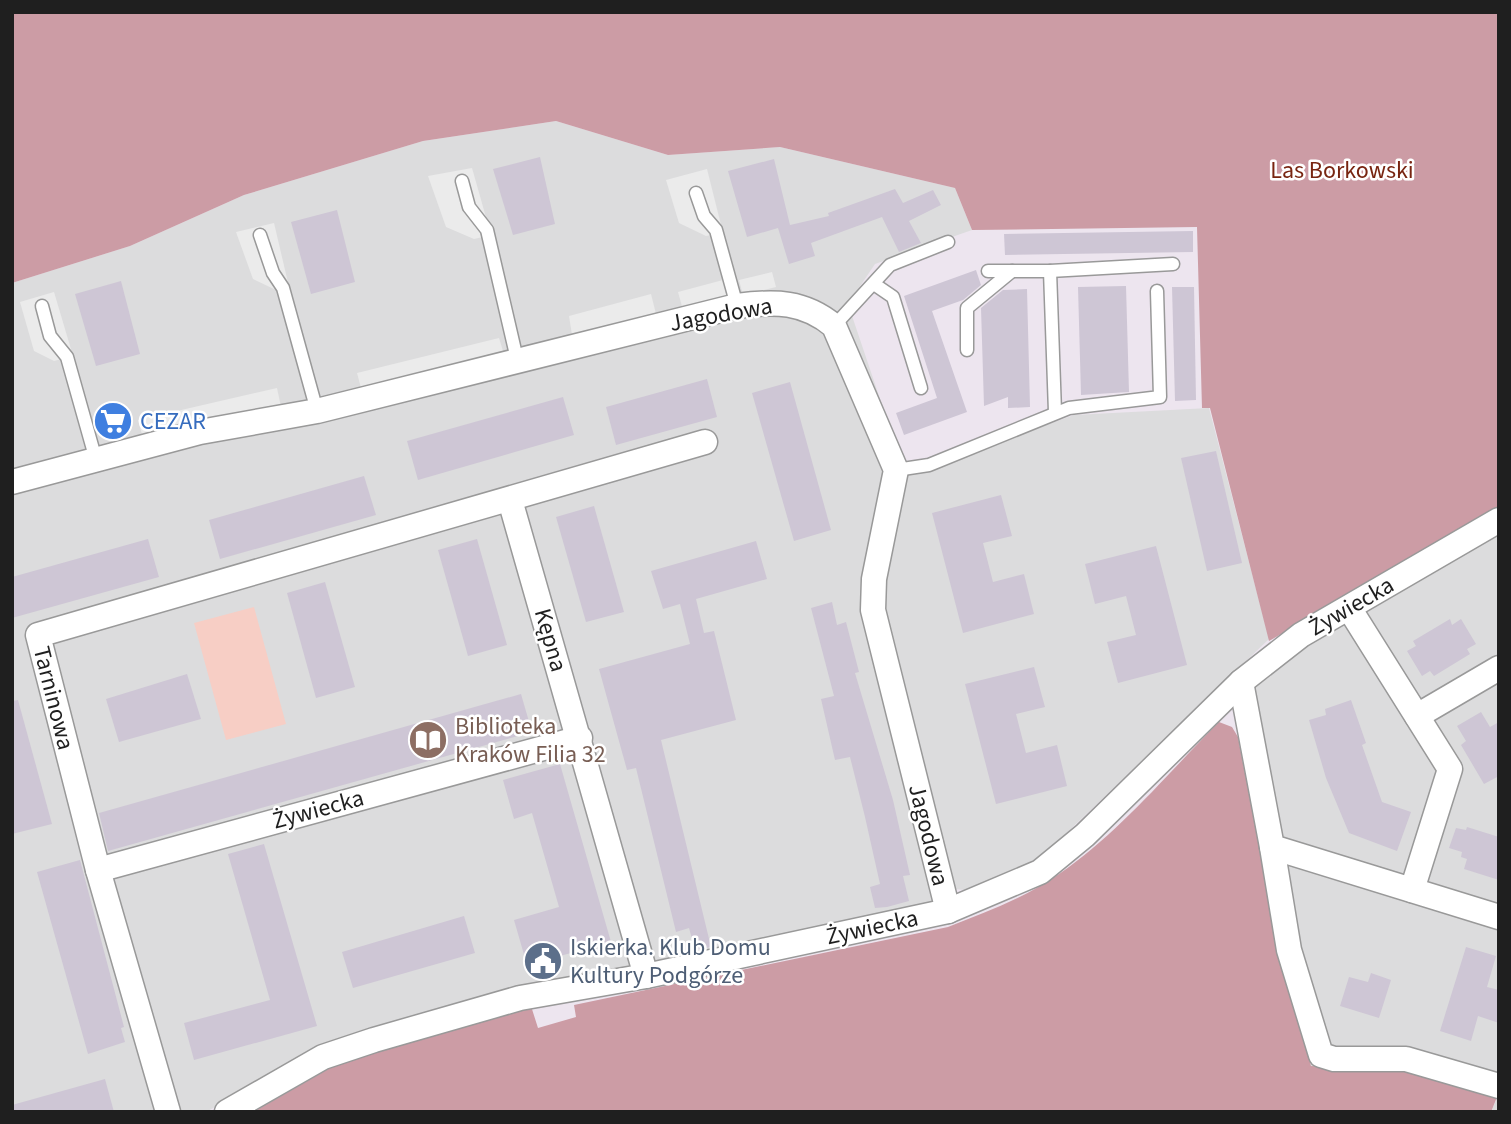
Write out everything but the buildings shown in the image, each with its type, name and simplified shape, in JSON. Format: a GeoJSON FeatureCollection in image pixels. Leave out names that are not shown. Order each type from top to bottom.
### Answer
{"type":"FeatureCollection","features":[{"type":"Feature","properties":{"kind":"street","name":"Jagodowa"},"geometry":{"type":"LineString","coordinates":[[12,482],[200,432],[317,411],[737,306],[786,303],[819,314],[834,326]]}},
{"type":"Feature","properties":{"kind":"street"},"geometry":{"type":"LineString","coordinates":[[834,326],[896,470]]}},
{"type":"Feature","properties":{"kind":"street"},"geometry":{"type":"LineString","coordinates":[[510,499],[705,442]]}},
{"type":"Feature","properties":{"kind":"street","name":"Jagodowa"},"geometry":{"type":"LineString","coordinates":[[896,470],[874,579],[873,610],[948,911]]}},
{"type":"Feature","properties":{"kind":"street","name":"Kępna"},"geometry":{"type":"LineString","coordinates":[[510,499],[646,976]]}},
{"type":"Feature","properties":{"kind":"street","name":"Tarninowa"},"geometry":{"type":"LineString","coordinates":[[168,1112],[98,870],[38,635],[510,499]]}},
{"type":"Feature","properties":{"kind":"street","name":"Żywiecka"},"geometry":{"type":"LineString","coordinates":[[227,1112],[323,1057],[374,1040],[520,998],[646,976],[948,911],[1040,872],[1085,835],[1241,682],[1301,635],[1499,520]]}},
{"type":"Feature","properties":{"kind":"street"},"geometry":{"type":"LineString","coordinates":[[1349,608],[1450,769],[1412,890]]}},
{"type":"Feature","properties":{"kind":"street"},"geometry":{"type":"LineString","coordinates":[[1417,716],[1499,668]]}},
{"type":"Feature","properties":{"kind":"street"},"geometry":{"type":"LineString","coordinates":[[1241,682],[1289,950],[1321,1055],[1334,1059],[1406,1059],[1499,1086]]}},
{"type":"Feature","properties":{"kind":"street","name":"Żywiecka"},"geometry":{"type":"LineString","coordinates":[[98,870],[580,738]]}},
{"type":"Feature","properties":{"kind":"street"},"geometry":{"type":"LineString","coordinates":[[1272,847],[1499,917]]}},
{"type":"Feature","properties":{"kind":"lane"},"geometry":{"type":"LineString","coordinates":[[462,181],[469,207],[486,230],[517,359]]}},
{"type":"Feature","properties":{"kind":"lane"},"geometry":{"type":"LineString","coordinates":[[696,193],[704,216],[716,230],[737,306]]}},
{"type":"Feature","properties":{"kind":"lane"},"geometry":{"type":"LineString","coordinates":[[260,235],[273,273],[283,288],[317,411]]}},
{"type":"Feature","properties":{"kind":"lane"},"geometry":{"type":"LineString","coordinates":[[834,326],[890,265],[948,242]]}},
{"type":"Feature","properties":{"kind":"lane"},"geometry":{"type":"LineString","coordinates":[[988,271],[1050,271],[1173,264]]}},
{"type":"Feature","properties":{"kind":"lane"},"geometry":{"type":"LineString","coordinates":[[967,350],[967,308],[1012,271]]}},
{"type":"Feature","properties":{"kind":"lane"},"geometry":{"type":"LineString","coordinates":[[1050,271],[1055,412]]}},
{"type":"Feature","properties":{"kind":"lane"},"geometry":{"type":"LineString","coordinates":[[874,284],[893,297],[921,388]]}},
{"type":"Feature","properties":{"kind":"lane"},"geometry":{"type":"LineString","coordinates":[[896,470],[929,464],[1055,412],[1160,397],[1157,291]]}},
{"type":"Feature","properties":{"kind":"lane"},"geometry":{"type":"LineString","coordinates":[[42,306],[50,336],[67,357],[96,460]]}},
{"type":"Feature","properties":{"kind":"shaded area"},"geometry":{"type":"Polygon","coordinates":[[[556,121],[668,155],[780,147],[955,188],[972,230],[875,264],[848,304],[906,476],[1074,415],[1209,408],[1269,639],[1053,846],[1028,864],[965,890],[955,889],[934,905],[325,1046],[206,1112],[12,1112],[12,283],[130,246],[244,195],[423,141],[556,121]]]}},
{"type":"Feature","properties":{"kind":"shaded area"},"geometry":{"type":"Polygon","coordinates":[[[472,168],[491,235],[474,239],[446,227],[428,176],[472,168]]]}},
{"type":"Feature","properties":{"kind":"shaded area"},"geometry":{"type":"Polygon","coordinates":[[[707,169],[723,233],[706,236],[679,223],[666,180],[707,169]]]}},
{"type":"Feature","properties":{"kind":"shaded area"},"geometry":{"type":"Polygon","coordinates":[[[274,223],[289,287],[276,290],[253,279],[236,232],[274,223]]]}},
{"type":"Feature","properties":{"kind":"shaded area"},"geometry":{"type":"Polygon","coordinates":[[[772,272],[776,287],[743,295],[739,280],[772,272]]]}},
{"type":"Feature","properties":{"kind":"shaded area"},"geometry":{"type":"Polygon","coordinates":[[[723,280],[727,298],[683,310],[678,292],[723,280]]]}},
{"type":"Feature","properties":{"kind":"shaded area"},"geometry":{"type":"Polygon","coordinates":[[[54,292],[73,356],[54,361],[34,351],[20,302],[54,292]]]}},
{"type":"Feature","properties":{"kind":"shaded area"},"geometry":{"type":"Polygon","coordinates":[[[651,294],[656,314],[572,335],[569,316],[651,294]]]}},
{"type":"Feature","properties":{"kind":"shaded area"},"geometry":{"type":"Polygon","coordinates":[[[499,338],[503,351],[361,388],[357,373],[499,338]]]}},
{"type":"Feature","properties":{"kind":"shaded area"},"geometry":{"type":"Polygon","coordinates":[[[277,388],[281,407],[143,438],[138,420],[277,388]]]}},
{"type":"Feature","properties":{"kind":"shaded area"},"geometry":{"type":"Polygon","coordinates":[[[1499,534],[1499,1112],[1491,1112],[1497,1098],[1400,1069],[1311,1067],[1280,956],[1238,737],[1238,703],[1264,675],[1305,647],[1499,534]]]}},
{"type":"Feature","properties":{"kind":"shaded area"},"geometry":{"type":"Polygon","coordinates":[[[254,607],[286,724],[226,740],[194,623],[254,607]]]}},
{"type":"Feature","properties":{"kind":"green space","name":"Las Borkowski"},"geometry":{"type":"Polygon","coordinates":[[[12,12],[1499,12],[1499,507],[1269,641],[1210,408],[1202,408],[1197,227],[972,230],[955,188],[780,147],[668,155],[556,121],[423,141],[244,195],[130,246],[12,283],[12,12]]]}},
{"type":"Feature","properties":{"kind":"green space"},"geometry":{"type":"Polygon","coordinates":[[[1219,722],[1232,727],[1238,737],[1280,956],[1311,1066],[1400,1069],[1497,1097],[1491,1112],[253,1112],[337,1064],[370,1051],[531,1006],[538,1028],[576,1017],[574,1005],[948,927],[977,916],[1033,890],[1081,858],[1123,821],[1219,722]]]}},
{"type":"Feature","properties":{"kind":"place","name":"CEZAR"},"geometry":{"type":"Point","coordinates":[113,421]}},
{"type":"Feature","properties":{"kind":"place","name":"Biblioteka Kraków Filia 32"},"geometry":{"type":"Point","coordinates":[428,740]}},
{"type":"Feature","properties":{"kind":"place","name":"Iskierka. Klub Domu Kultury Podgórze"},"geometry":{"type":"Point","coordinates":[543,961]}}]}
